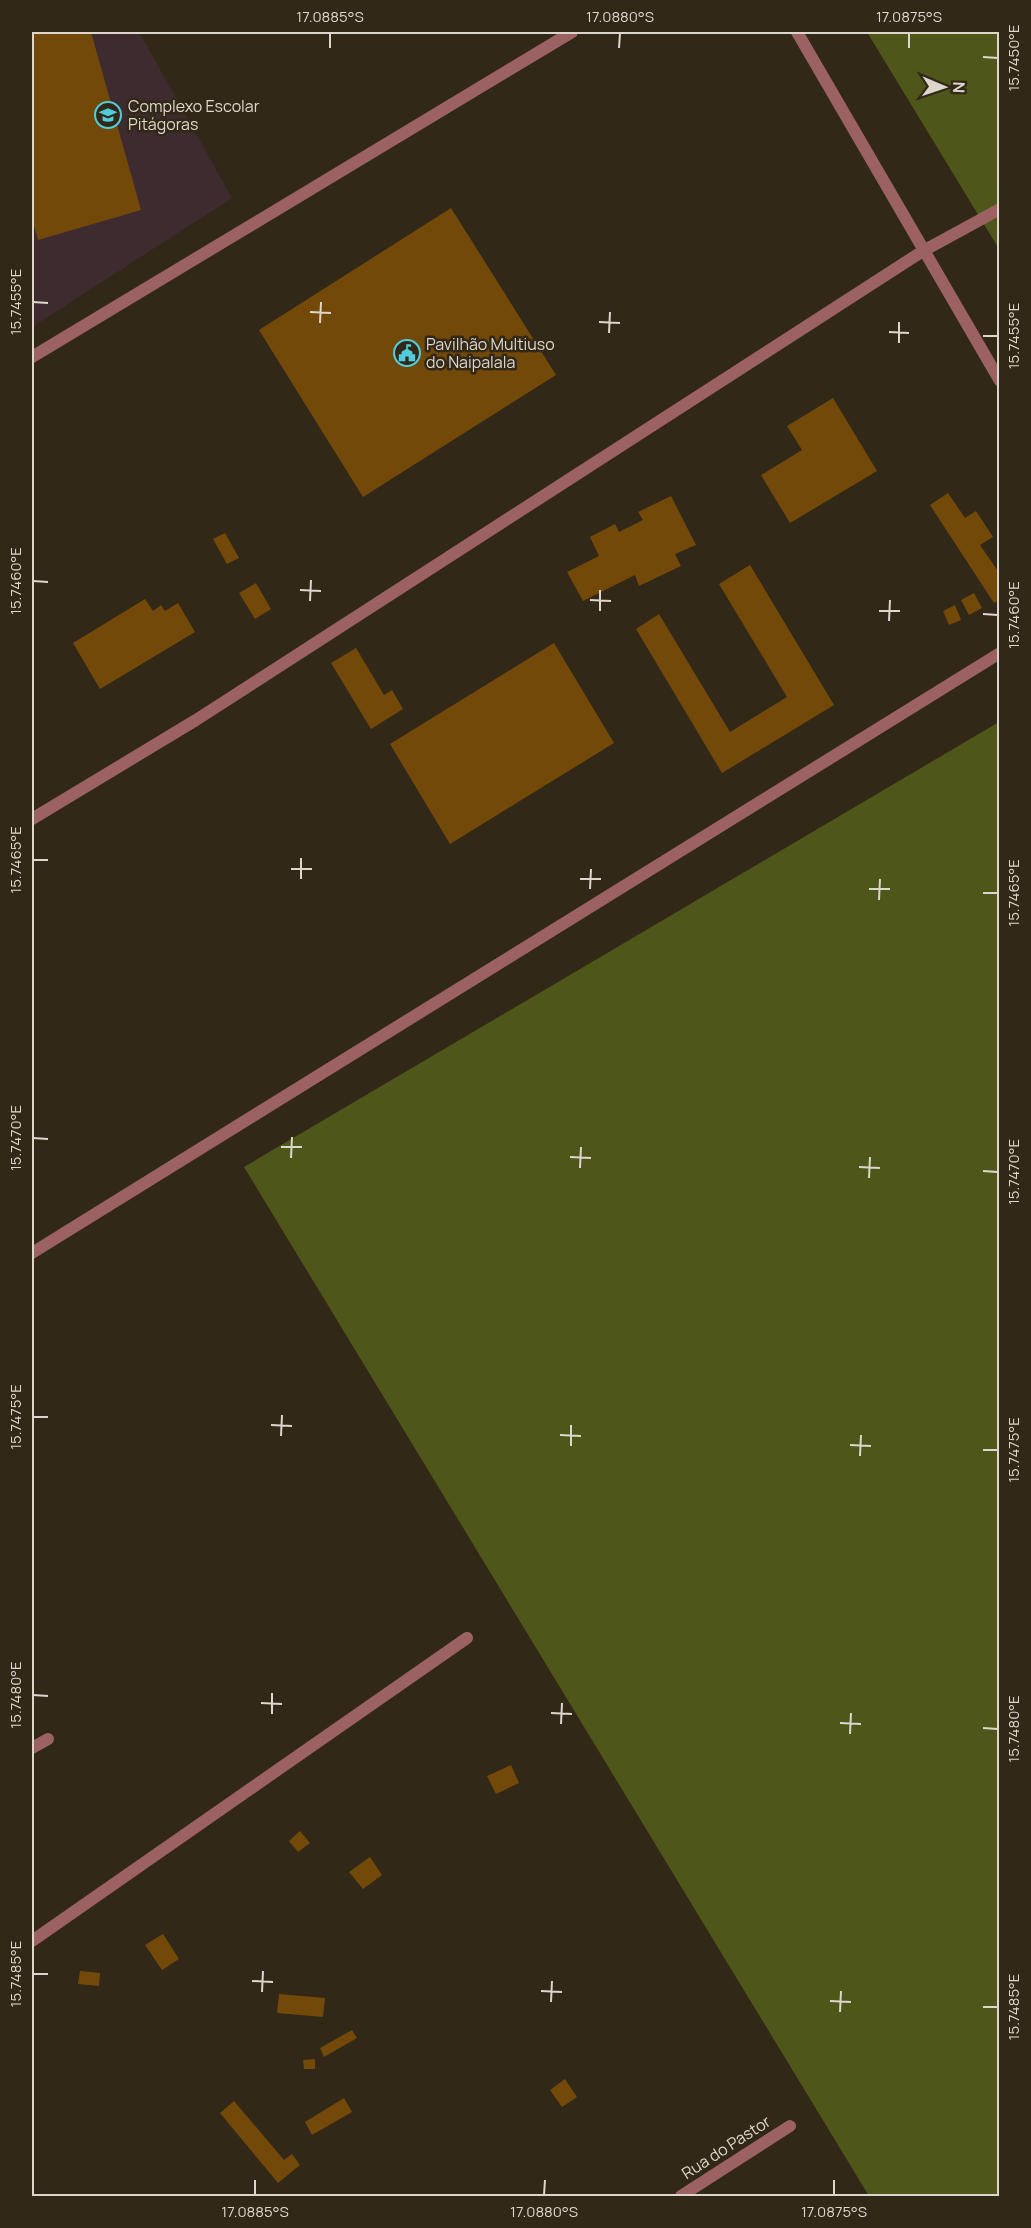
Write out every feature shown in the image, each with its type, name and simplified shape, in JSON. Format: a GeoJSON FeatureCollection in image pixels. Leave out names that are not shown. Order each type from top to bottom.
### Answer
{"type":"FeatureCollection","features":[{"type":"Feature","properties":{"kind":"street"},"geometry":{"type":"LineString","coordinates":[[32,357],[572,32]]}},
{"type":"Feature","properties":{"kind":"street"},"geometry":{"type":"LineString","coordinates":[[798,32],[999,381]]}},
{"type":"Feature","properties":{"kind":"street"},"geometry":{"type":"LineString","coordinates":[[32,819],[196,720],[923,251],[999,209]]}},
{"type":"Feature","properties":{"kind":"street"},"geometry":{"type":"LineString","coordinates":[[32,1252],[999,652]]}},
{"type":"Feature","properties":{"kind":"street"},"geometry":{"type":"LineString","coordinates":[[32,1941],[466,1638]]}},
{"type":"Feature","properties":{"kind":"street"},"geometry":{"type":"LineString","coordinates":[[32,1748],[48,1739]]}},
{"type":"Feature","properties":{"kind":"street","name":"Rua do Pastor"},"geometry":{"type":"LineString","coordinates":[[681,2196],[790,2126]]}},
{"type":"Feature","properties":{"kind":"shaded area","name":"Complexo Escolar Pitágoras"},"geometry":{"type":"Polygon","coordinates":[[[32,32],[139,32],[232,198],[32,327],[32,32]]]}},
{"type":"Feature","properties":{"kind":"green space"},"geometry":{"type":"Polygon","coordinates":[[[867,32],[999,32],[999,249],[867,32]]]}},
{"type":"Feature","properties":{"kind":"green space"},"geometry":{"type":"Polygon","coordinates":[[[999,722],[999,2196],[869,2196],[244,1167],[999,722]]]}},
{"type":"Feature","properties":{"kind":"building"},"geometry":{"type":"Polygon","coordinates":[[[32,32],[91,32],[141,210],[38,240],[32,219],[32,32]]]}},
{"type":"Feature","properties":{"kind":"building","name":"Pavilhão Multiuso do Naipalala"},"geometry":{"type":"Polygon","coordinates":[[[451,208],[556,375],[363,497],[259,330],[451,208]]]}},
{"type":"Feature","properties":{"kind":"building"},"geometry":{"type":"Polygon","coordinates":[[[833,398],[877,471],[790,523],[761,475],[802,450],[787,426],[833,398]]]}},
{"type":"Feature","properties":{"kind":"building"},"geometry":{"type":"Polygon","coordinates":[[[948,493],[965,518],[976,511],[993,537],[980,545],[1000,574],[1000,600],[994,603],[930,505],[948,493]]]}},
{"type":"Feature","properties":{"kind":"building"},"geometry":{"type":"Polygon","coordinates":[[[671,496],[696,545],[675,554],[681,566],[639,586],[635,575],[583,601],[567,572],[599,556],[590,537],[615,524],[619,532],[643,520],[638,512],[671,496]]]}},
{"type":"Feature","properties":{"kind":"building"},"geometry":{"type":"Polygon","coordinates":[[[225,533],[239,558],[227,564],[213,539],[225,533]]]}},
{"type":"Feature","properties":{"kind":"building"},"geometry":{"type":"Polygon","coordinates":[[[750,565],[834,705],[722,773],[636,629],[659,614],[730,732],[787,697],[719,584],[750,565]]]}},
{"type":"Feature","properties":{"kind":"building"},"geometry":{"type":"Polygon","coordinates":[[[256,583],[271,609],[255,619],[239,593],[256,583]]]}},
{"type":"Feature","properties":{"kind":"building"},"geometry":{"type":"Polygon","coordinates":[[[974,593],[982,608],[969,615],[961,600],[974,593]]]}},
{"type":"Feature","properties":{"kind":"building"},"geometry":{"type":"Polygon","coordinates":[[[145,599],[153,611],[161,605],[165,611],[178,603],[195,632],[100,689],[73,643],[145,599]]]}},
{"type":"Feature","properties":{"kind":"building"},"geometry":{"type":"Polygon","coordinates":[[[955,605],[961,620],[949,625],[943,611],[955,605]]]}},
{"type":"Feature","properties":{"kind":"building"},"geometry":{"type":"Polygon","coordinates":[[[554,643],[614,743],[450,844],[390,744],[554,643]]]}},
{"type":"Feature","properties":{"kind":"building"},"geometry":{"type":"Polygon","coordinates":[[[356,648],[384,695],[392,690],[403,709],[371,729],[331,663],[356,648]]]}},
{"type":"Feature","properties":{"kind":"building"},"geometry":{"type":"Polygon","coordinates":[[[511,1765],[519,1783],[496,1794],[487,1776],[511,1765]]]}},
{"type":"Feature","properties":{"kind":"building"},"geometry":{"type":"Polygon","coordinates":[[[300,1831],[310,1843],[298,1852],[289,1841],[300,1831]]]}},
{"type":"Feature","properties":{"kind":"building"},"geometry":{"type":"Polygon","coordinates":[[[370,1857],[382,1875],[363,1889],[349,1872],[370,1857]]]}},
{"type":"Feature","properties":{"kind":"building"},"geometry":{"type":"Polygon","coordinates":[[[163,1934],[179,1959],[162,1970],[145,1945],[163,1934]]]}},
{"type":"Feature","properties":{"kind":"building"},"geometry":{"type":"Polygon","coordinates":[[[80,1971],[100,1973],[99,1986],[78,1984],[80,1971]]]}},
{"type":"Feature","properties":{"kind":"building"},"geometry":{"type":"Polygon","coordinates":[[[279,1994],[325,1998],[323,2017],[277,2013],[279,1994]]]}},
{"type":"Feature","properties":{"kind":"building"},"geometry":{"type":"Polygon","coordinates":[[[352,2030],[357,2038],[324,2057],[320,2048],[352,2030]]]}},
{"type":"Feature","properties":{"kind":"building"},"geometry":{"type":"Polygon","coordinates":[[[315,2059],[315,2069],[304,2069],[303,2060],[315,2059]]]}},
{"type":"Feature","properties":{"kind":"building"},"geometry":{"type":"Polygon","coordinates":[[[565,2079],[577,2097],[562,2107],[550,2090],[565,2079]]]}},
{"type":"Feature","properties":{"kind":"building"},"geometry":{"type":"Polygon","coordinates":[[[344,2098],[352,2112],[312,2135],[305,2122],[344,2098]]]}},
{"type":"Feature","properties":{"kind":"building"},"geometry":{"type":"Polygon","coordinates":[[[234,2101],[284,2160],[292,2154],[300,2165],[278,2183],[220,2113],[234,2101]]]}},
{"type":"Feature","properties":{"kind":"place","name":"Complexo Escolar Pitágoras"},"geometry":{"type":"Point","coordinates":[108,115]}},
{"type":"Feature","properties":{"kind":"place","name":"Pavilhão Multiuso do Naipalala"},"geometry":{"type":"Point","coordinates":[407,353]}}]}
